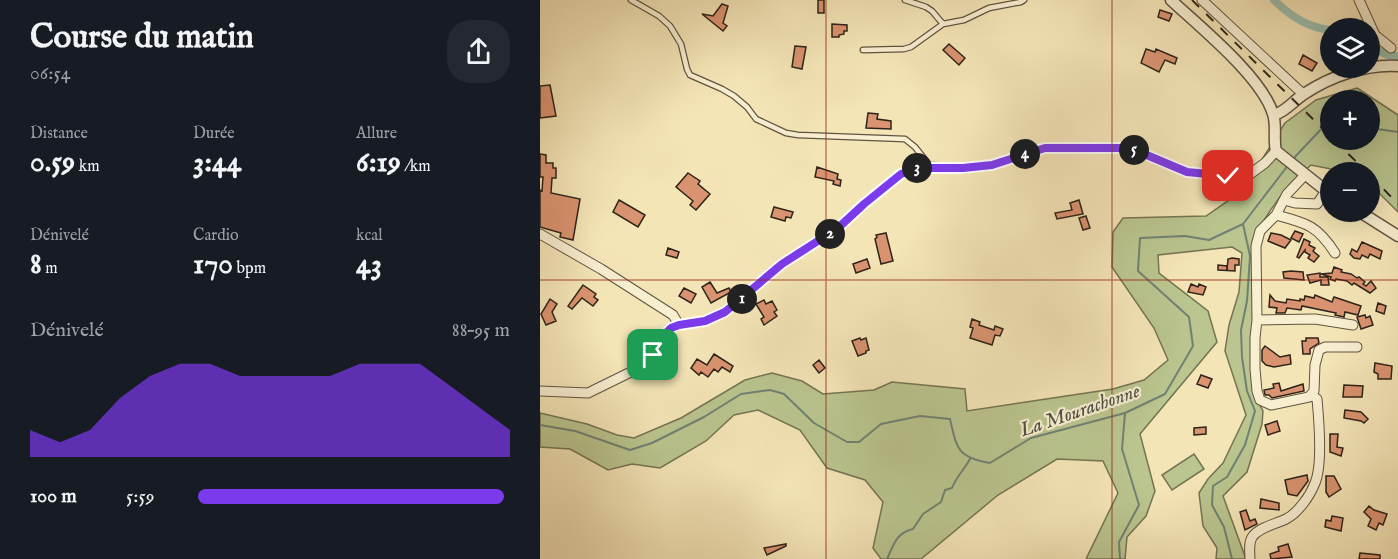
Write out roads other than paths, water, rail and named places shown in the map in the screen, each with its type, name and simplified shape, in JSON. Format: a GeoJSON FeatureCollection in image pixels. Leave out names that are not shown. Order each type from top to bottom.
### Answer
{"type":"FeatureCollection","features":[{"type":"Feature","properties":{"kind":"street"},"geometry":{"type":"LineString","coordinates":[[1171,0],[1255,82],[1274,116],[1278,154],[1320,187]]}},
{"type":"Feature","properties":{"kind":"street"},"geometry":{"type":"LineString","coordinates":[[1202,0],[1303,94]]}},
{"type":"Feature","properties":{"kind":"street"},"geometry":{"type":"LineString","coordinates":[[1359,0],[1375,35],[1398,66]]}},
{"type":"Feature","properties":{"kind":"street"},"geometry":{"type":"LineString","coordinates":[[1274,116],[1284,111],[1303,94],[1389,54]]}},
{"type":"Feature","properties":{"kind":"street"},"geometry":{"type":"LineString","coordinates":[[540,391],[588,393],[626,376],[641,367],[653,355],[664,335],[671,328],[705,321],[725,312],[782,264],[838,228],[901,174],[919,168],[930,166],[963,168],[992,165],[1045,148],[1130,148],[1187,172],[1228,176],[1250,174],[1278,154]]}},
{"type":"Feature","properties":{"kind":"street"},"geometry":{"type":"LineString","coordinates":[[1301,172],[1276,215],[1260,231],[1257,246],[1255,369],[1260,400],[1271,405],[1312,394]]}},
{"type":"Feature","properties":{"kind":"street"},"geometry":{"type":"LineString","coordinates":[[1284,200],[1317,204],[1320,201]]}},
{"type":"Feature","properties":{"kind":"street"},"geometry":{"type":"LineString","coordinates":[[1276,215],[1303,222],[1316,230],[1335,253]]}},
{"type":"Feature","properties":{"kind":"street"},"geometry":{"type":"LineString","coordinates":[[1376,222],[1398,236]]}},
{"type":"Feature","properties":{"kind":"street"},"geometry":{"type":"LineString","coordinates":[[540,234],[601,269],[673,315],[679,325]]}},
{"type":"Feature","properties":{"kind":"street"},"geometry":{"type":"LineString","coordinates":[[1257,320],[1315,319],[1353,325]]}},
{"type":"Feature","properties":{"kind":"street"},"geometry":{"type":"LineString","coordinates":[[1312,394],[1319,350],[1324,347],[1357,347]]}},
{"type":"Feature","properties":{"kind":"street"},"geometry":{"type":"LineString","coordinates":[[1250,559],[1252,537],[1295,513],[1315,486],[1318,475],[1320,420],[1317,399],[1312,394]]}},
{"type":"Feature","properties":{"kind":"lane"},"geometry":{"type":"LineString","coordinates":[[631,0],[659,16],[670,26],[681,44],[690,75],[722,88],[747,107],[756,119],[786,133],[798,135],[905,139],[915,147],[930,166]]}},
{"type":"Feature","properties":{"kind":"lane"},"geometry":{"type":"LineString","coordinates":[[905,0],[926,7],[944,24]]}},
{"type":"Feature","properties":{"kind":"lane"},"geometry":{"type":"LineString","coordinates":[[863,51],[904,49],[944,24],[964,20],[989,8],[1022,3],[1024,0]]}},
{"type":"Feature","properties":{"kind":"waterway"},"geometry":{"type":"LineString","coordinates":[[1274,0],[1300,20],[1320,28]]}},
{"type":"Feature","properties":{"kind":"waterway"},"geometry":{"type":"LineString","coordinates":[[1380,51],[1398,56]]}},
{"type":"Feature","properties":{"kind":"waterway","name":"La Mourachonne"},"geometry":{"type":"LineString","coordinates":[[1380,129],[1398,132]]}},
{"type":"Feature","properties":{"kind":"waterway","name":"La Mourachonne"},"geometry":{"type":"LineString","coordinates":[[1292,160],[1320,130]]}},
{"type":"Feature","properties":{"kind":"waterway","name":"La Mourachonne"},"geometry":{"type":"LineString","coordinates":[[540,425],[575,431],[630,450],[652,443],[704,417],[741,394],[770,390],[784,394],[814,423],[847,442],[859,442],[881,424],[920,416],[950,419],[960,450],[971,458],[990,463],[1031,438],[1125,413],[1165,394],[1193,346],[1189,317],[1138,271],[1140,238],[1185,236],[1209,240],[1243,224],[1289,164]]}},
{"type":"Feature","properties":{"kind":"waterway"},"geometry":{"type":"LineString","coordinates":[[1232,559],[1224,527],[1212,505],[1213,486],[1227,477],[1245,445],[1255,411],[1247,391],[1242,357],[1241,330],[1247,301],[1250,256],[1243,224]]}},
{"type":"Feature","properties":{"kind":"waterway"},"geometry":{"type":"LineString","coordinates":[[1120,559],[1119,542],[1139,505],[1122,449],[1125,413]]}},
{"type":"Feature","properties":{"kind":"waterway"},"geometry":{"type":"LineString","coordinates":[[887,559],[899,536],[913,529],[923,514],[941,502],[945,490],[952,488],[970,459]]}},
{"type":"Feature","properties":{"kind":"railway"},"geometry":{"type":"LineString","coordinates":[[1192,0],[1320,126]]}},
{"type":"Feature","properties":{"kind":"railway"},"geometry":{"type":"LineString","coordinates":[[1344,150],[1357,162]]}},
{"type":"Feature","properties":{"kind":"railway"},"geometry":{"type":"LineString","coordinates":[[1380,185],[1398,204]]}}]}
